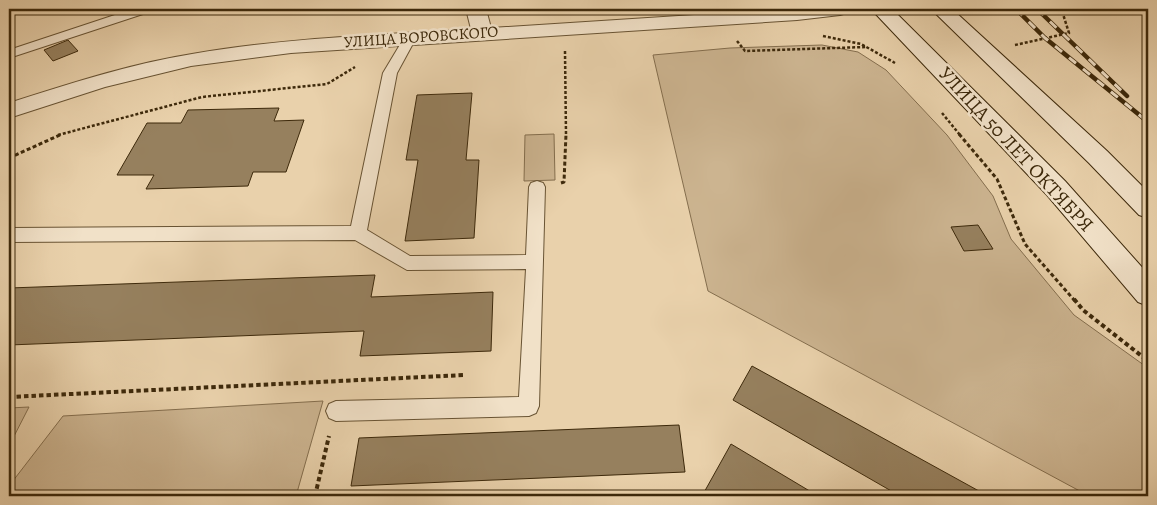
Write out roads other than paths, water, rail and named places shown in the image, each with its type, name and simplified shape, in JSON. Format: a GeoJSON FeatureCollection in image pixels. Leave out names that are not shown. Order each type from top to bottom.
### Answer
{"type":"FeatureCollection","features":[{"type":"Feature","properties":{"kind":"street"},"geometry":{"type":"LineString","coordinates":[[476,9],[482,33]]}},
{"type":"Feature","properties":{"kind":"street","name":"УЛИЦА ВОРОВСКОГО"},"geometry":{"type":"LineString","coordinates":[[11,108],[99,82],[191,60],[291,46],[798,14],[840,9]]}},
{"type":"Feature","properties":{"kind":"street","name":"УЛИЦА 50 ЛЕТ ОКТЯБРЯ"},"geometry":{"type":"LineString","coordinates":[[881,9],[1056,188],[1148,294]]}},
{"type":"Feature","properties":{"kind":"street"},"geometry":{"type":"LineString","coordinates":[[941,9],[1098,157],[1148,208]]}},
{"type":"Feature","properties":{"kind":"lane"},"geometry":{"type":"LineString","coordinates":[[9,54],[146,9]]}},
{"type":"Feature","properties":{"kind":"lane"},"geometry":{"type":"LineString","coordinates":[[358,233],[390,73],[410,38]]}},
{"type":"Feature","properties":{"kind":"lane"},"geometry":{"type":"LineString","coordinates":[[336,411],[529,406],[537,193]]}},
{"type":"Feature","properties":{"kind":"lane"},"geometry":{"type":"LineString","coordinates":[[9,235],[358,233],[407,263],[535,262]]}},
{"type":"Feature","properties":{"kind":"railway"},"geometry":{"type":"LineString","coordinates":[[1016,9],[1045,38],[1148,122]]}},
{"type":"Feature","properties":{"kind":"railway"},"geometry":{"type":"LineString","coordinates":[[1037,9],[1127,96]]}}]}
